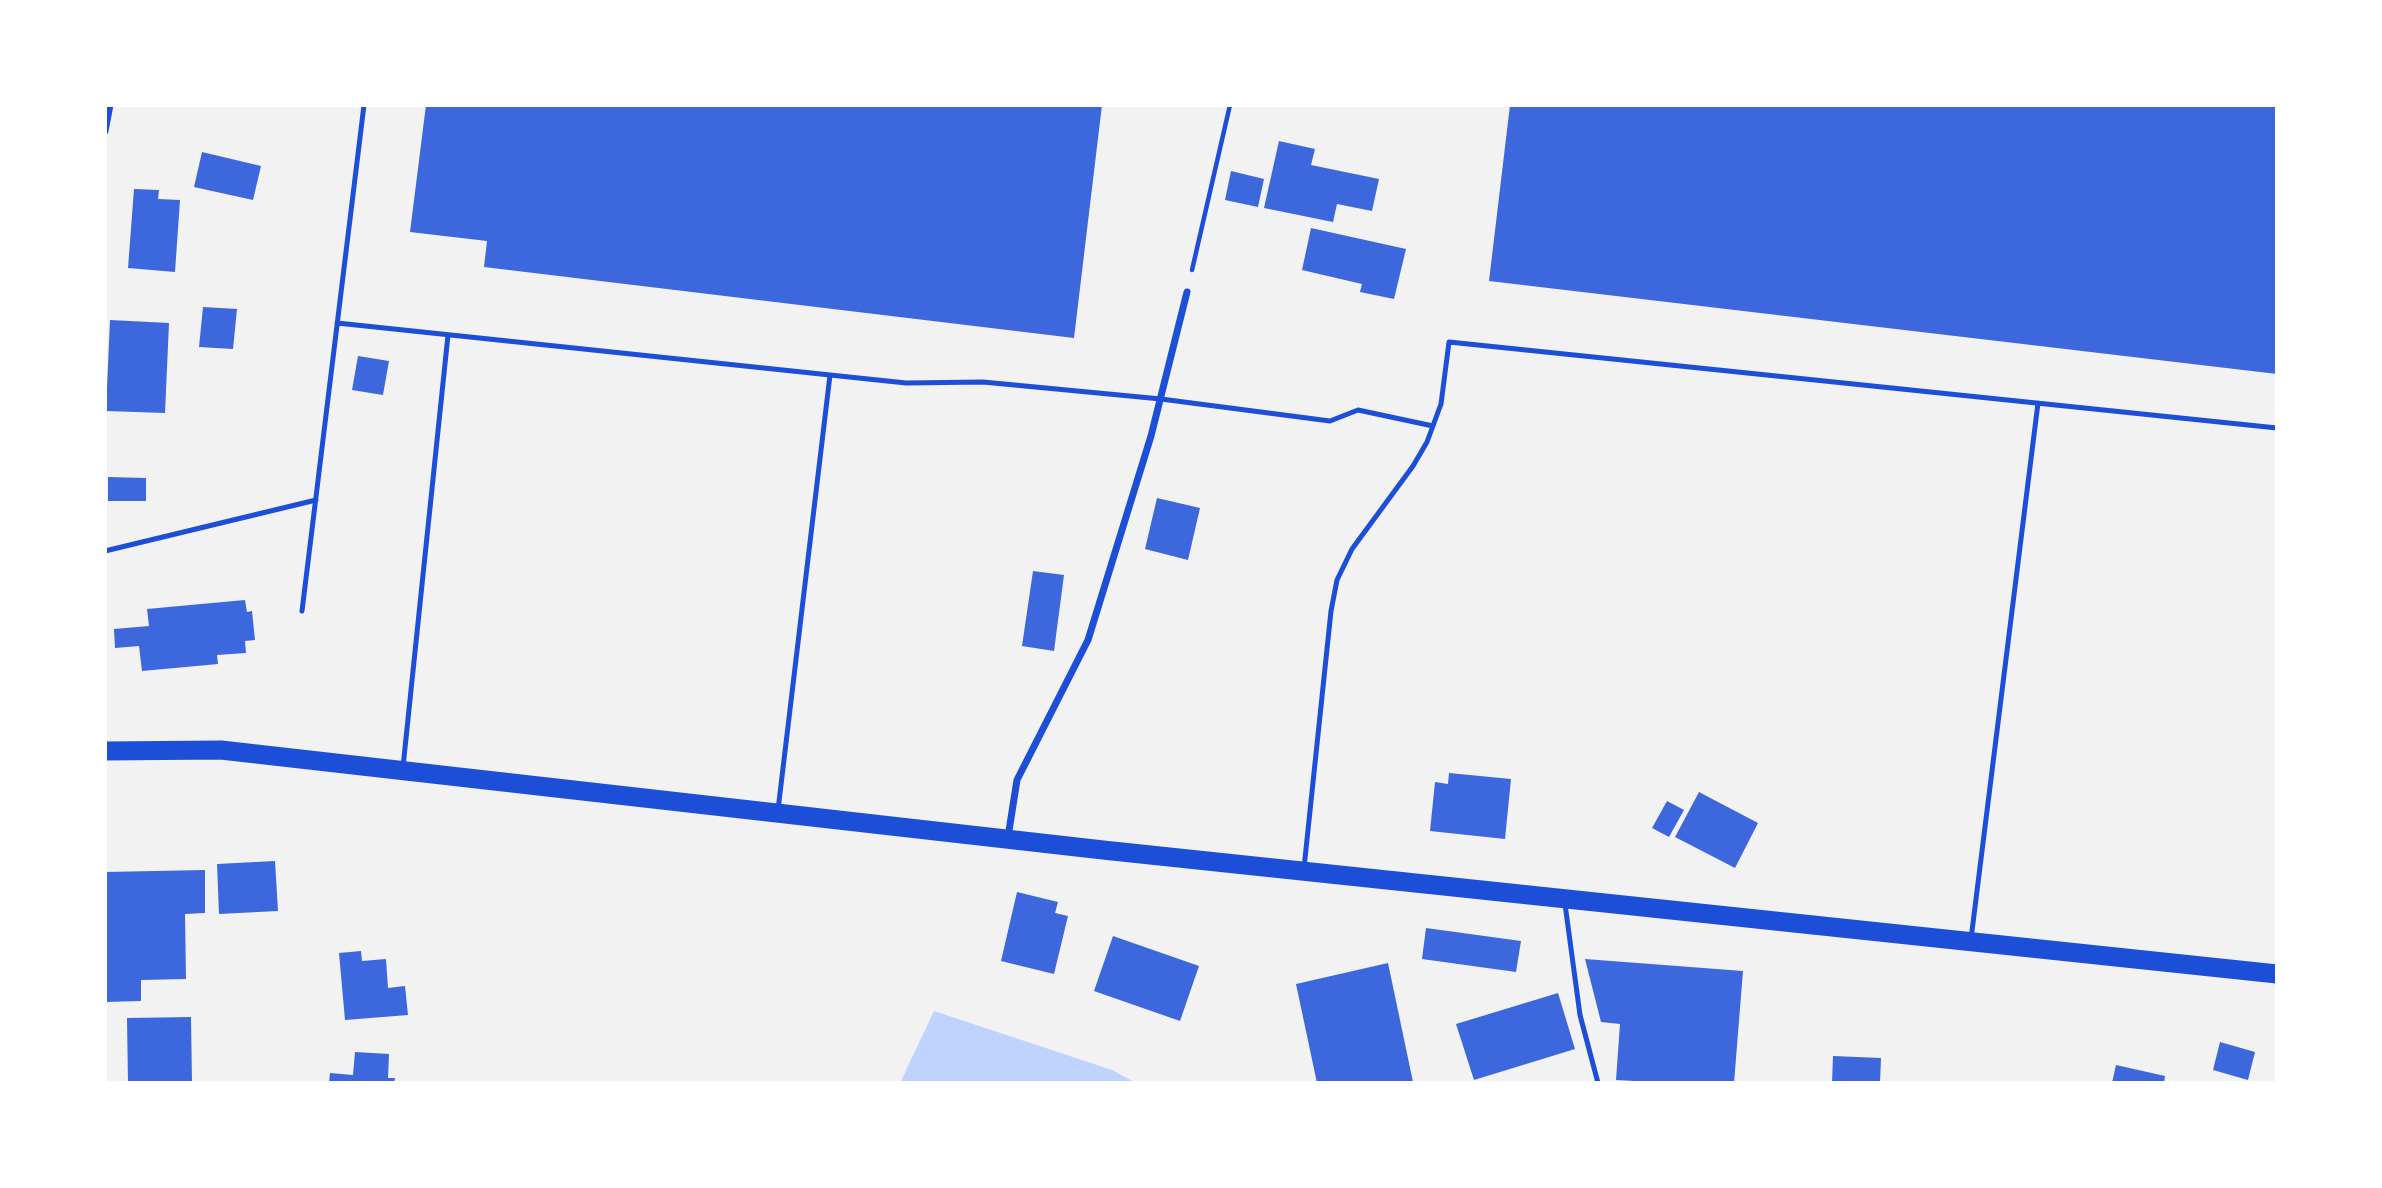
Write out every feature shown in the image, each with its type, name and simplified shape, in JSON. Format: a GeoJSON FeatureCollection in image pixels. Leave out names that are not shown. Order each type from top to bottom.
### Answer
{"type":"FeatureCollection","features":[{"type":"Feature","properties":{"kind":"highway"},"geometry":{"type":"LineString","coordinates":[[105,751],[221,750],[1007,839],[2277,974]]}},
{"type":"Feature","properties":{"kind":"street"},"geometry":{"type":"LineString","coordinates":[[105,131],[110,105]]}},
{"type":"Feature","properties":{"kind":"street"},"geometry":{"type":"LineString","coordinates":[[1007,839],[1017,780],[1088,640],[1152,436],[1187,292]]}},
{"type":"Feature","properties":{"kind":"lane"},"geometry":{"type":"LineString","coordinates":[[302,611],[364,105]]}},
{"type":"Feature","properties":{"kind":"lane"},"geometry":{"type":"LineString","coordinates":[[337,323],[906,383],[983,382],[1161,398],[1331,421],[1358,410],[1433,426]]}},
{"type":"Feature","properties":{"kind":"lane"},"geometry":{"type":"LineString","coordinates":[[402,770],[448,335]]}},
{"type":"Feature","properties":{"kind":"lane"},"geometry":{"type":"LineString","coordinates":[[1303,871],[1331,611],[1337,580],[1352,549],[1413,466],[1427,442],[1441,404],[1449,342],[2277,428]]}},
{"type":"Feature","properties":{"kind":"lane"},"geometry":{"type":"LineString","coordinates":[[778,813],[830,375]]}},
{"type":"Feature","properties":{"kind":"lane"},"geometry":{"type":"LineString","coordinates":[[1971,942],[2038,403]]}},
{"type":"Feature","properties":{"kind":"lane"},"geometry":{"type":"LineString","coordinates":[[105,551],[316,500]]}},
{"type":"Feature","properties":{"kind":"lane"},"geometry":{"type":"LineString","coordinates":[[1564,899],[1580,1015],[1598,1083]]}},
{"type":"Feature","properties":{"kind":"path"},"geometry":{"type":"LineString","coordinates":[[1187,292],[1230,105]]}},
{"type":"Feature","properties":{"kind":"water"},"geometry":{"type":"Polygon","coordinates":[[[934,1011],[1112,1070],[1136,1083],[900,1083],[934,1011]]]}},
{"type":"Feature","properties":{"kind":"building"},"geometry":{"type":"Polygon","coordinates":[[[426,105],[1102,105],[1074,338],[484,267],[487,241],[410,232],[426,105]]]}},
{"type":"Feature","properties":{"kind":"building"},"geometry":{"type":"Polygon","coordinates":[[[1510,105],[2277,105],[2277,374],[1489,281],[1510,105]]]}},
{"type":"Feature","properties":{"kind":"building"},"geometry":{"type":"Polygon","coordinates":[[[1279,141],[1315,149],[1311,165],[1379,179],[1372,211],[1337,204],[1333,222],[1264,208],[1279,141]]]}},
{"type":"Feature","properties":{"kind":"building"},"geometry":{"type":"Polygon","coordinates":[[[202,152],[261,166],[253,200],[194,187],[202,152]]]}},
{"type":"Feature","properties":{"kind":"building"},"geometry":{"type":"Polygon","coordinates":[[[1231,171],[1264,179],[1258,207],[1225,200],[1231,171]]]}},
{"type":"Feature","properties":{"kind":"building"},"geometry":{"type":"Polygon","coordinates":[[[134,189],[159,190],[158,199],[180,200],[175,272],[128,268],[134,189]]]}},
{"type":"Feature","properties":{"kind":"building"},"geometry":{"type":"Polygon","coordinates":[[[1311,228],[1406,249],[1394,299],[1360,292],[1362,284],[1302,270],[1311,228]]]}},
{"type":"Feature","properties":{"kind":"building"},"geometry":{"type":"Polygon","coordinates":[[[203,307],[237,309],[233,349],[199,347],[203,307]]]}},
{"type":"Feature","properties":{"kind":"building"},"geometry":{"type":"Polygon","coordinates":[[[110,320],[169,323],[165,413],[106,411],[110,320]]]}},
{"type":"Feature","properties":{"kind":"building"},"geometry":{"type":"Polygon","coordinates":[[[358,356],[389,361],[383,395],[352,390],[358,356]]]}},
{"type":"Feature","properties":{"kind":"building"},"geometry":{"type":"Polygon","coordinates":[[[108,477],[146,478],[146,501],[108,501],[108,477]]]}},
{"type":"Feature","properties":{"kind":"building"},"geometry":{"type":"Polygon","coordinates":[[[1157,498],[1200,508],[1188,560],[1145,549],[1157,498]]]}},
{"type":"Feature","properties":{"kind":"building"},"geometry":{"type":"Polygon","coordinates":[[[1033,571],[1064,575],[1054,651],[1022,646],[1033,571]]]}},
{"type":"Feature","properties":{"kind":"building"},"geometry":{"type":"Polygon","coordinates":[[[245,600],[247,612],[252,611],[255,640],[245,641],[246,653],[217,655],[218,664],[142,671],[139,646],[115,648],[114,629],[149,626],[147,609],[245,600]]]}},
{"type":"Feature","properties":{"kind":"building"},"geometry":{"type":"Polygon","coordinates":[[[1449,773],[1511,779],[1505,839],[1430,831],[1435,782],[1448,784],[1449,773]]]}},
{"type":"Feature","properties":{"kind":"building"},"geometry":{"type":"Polygon","coordinates":[[[1699,792],[1758,823],[1735,868],[1675,837],[1699,792]]]}},
{"type":"Feature","properties":{"kind":"building"},"geometry":{"type":"Polygon","coordinates":[[[1667,801],[1684,810],[1669,837],[1652,828],[1667,801]]]}},
{"type":"Feature","properties":{"kind":"building"},"geometry":{"type":"Polygon","coordinates":[[[275,861],[278,911],[219,914],[217,864],[275,861]]]}},
{"type":"Feature","properties":{"kind":"building"},"geometry":{"type":"Polygon","coordinates":[[[205,870],[205,913],[185,914],[186,979],[141,980],[141,1001],[105,1002],[105,872],[205,870]]]}},
{"type":"Feature","properties":{"kind":"building"},"geometry":{"type":"Polygon","coordinates":[[[1017,892],[1058,902],[1055,913],[1068,916],[1054,974],[1001,961],[1017,892]]]}},
{"type":"Feature","properties":{"kind":"building"},"geometry":{"type":"Polygon","coordinates":[[[1426,928],[1521,941],[1516,972],[1422,959],[1426,928]]]}},
{"type":"Feature","properties":{"kind":"building"},"geometry":{"type":"Polygon","coordinates":[[[1113,936],[1199,966],[1180,1021],[1094,991],[1113,936]]]}},
{"type":"Feature","properties":{"kind":"building"},"geometry":{"type":"Polygon","coordinates":[[[361,951],[362,961],[386,959],[388,988],[405,986],[408,1015],[345,1020],[339,953],[361,951]]]}},
{"type":"Feature","properties":{"kind":"building"},"geometry":{"type":"Polygon","coordinates":[[[1585,959],[1743,971],[1734,1083],[1634,1083],[1616,1080],[1620,1024],[1601,1022],[1585,959]]]}},
{"type":"Feature","properties":{"kind":"building"},"geometry":{"type":"Polygon","coordinates":[[[1388,963],[1413,1082],[1317,1083],[1296,984],[1388,963]]]}},
{"type":"Feature","properties":{"kind":"building"},"geometry":{"type":"Polygon","coordinates":[[[1558,993],[1575,1049],[1474,1080],[1456,1024],[1558,993]]]}},
{"type":"Feature","properties":{"kind":"building"},"geometry":{"type":"Polygon","coordinates":[[[191,1017],[192,1083],[128,1083],[127,1018],[191,1017]]]}},
{"type":"Feature","properties":{"kind":"building"},"geometry":{"type":"Polygon","coordinates":[[[2220,1042],[2255,1052],[2248,1080],[2213,1070],[2220,1042]]]}},
{"type":"Feature","properties":{"kind":"building"},"geometry":{"type":"Polygon","coordinates":[[[355,1052],[389,1054],[388,1078],[395,1078],[394,1083],[329,1083],[330,1073],[353,1075],[355,1052]]]}},
{"type":"Feature","properties":{"kind":"building"},"geometry":{"type":"Polygon","coordinates":[[[1833,1056],[1881,1058],[1880,1083],[1832,1083],[1833,1056]]]}},
{"type":"Feature","properties":{"kind":"building"},"geometry":{"type":"Polygon","coordinates":[[[2116,1065],[2165,1076],[2164,1083],[2112,1083],[2116,1065]]]}}]}
